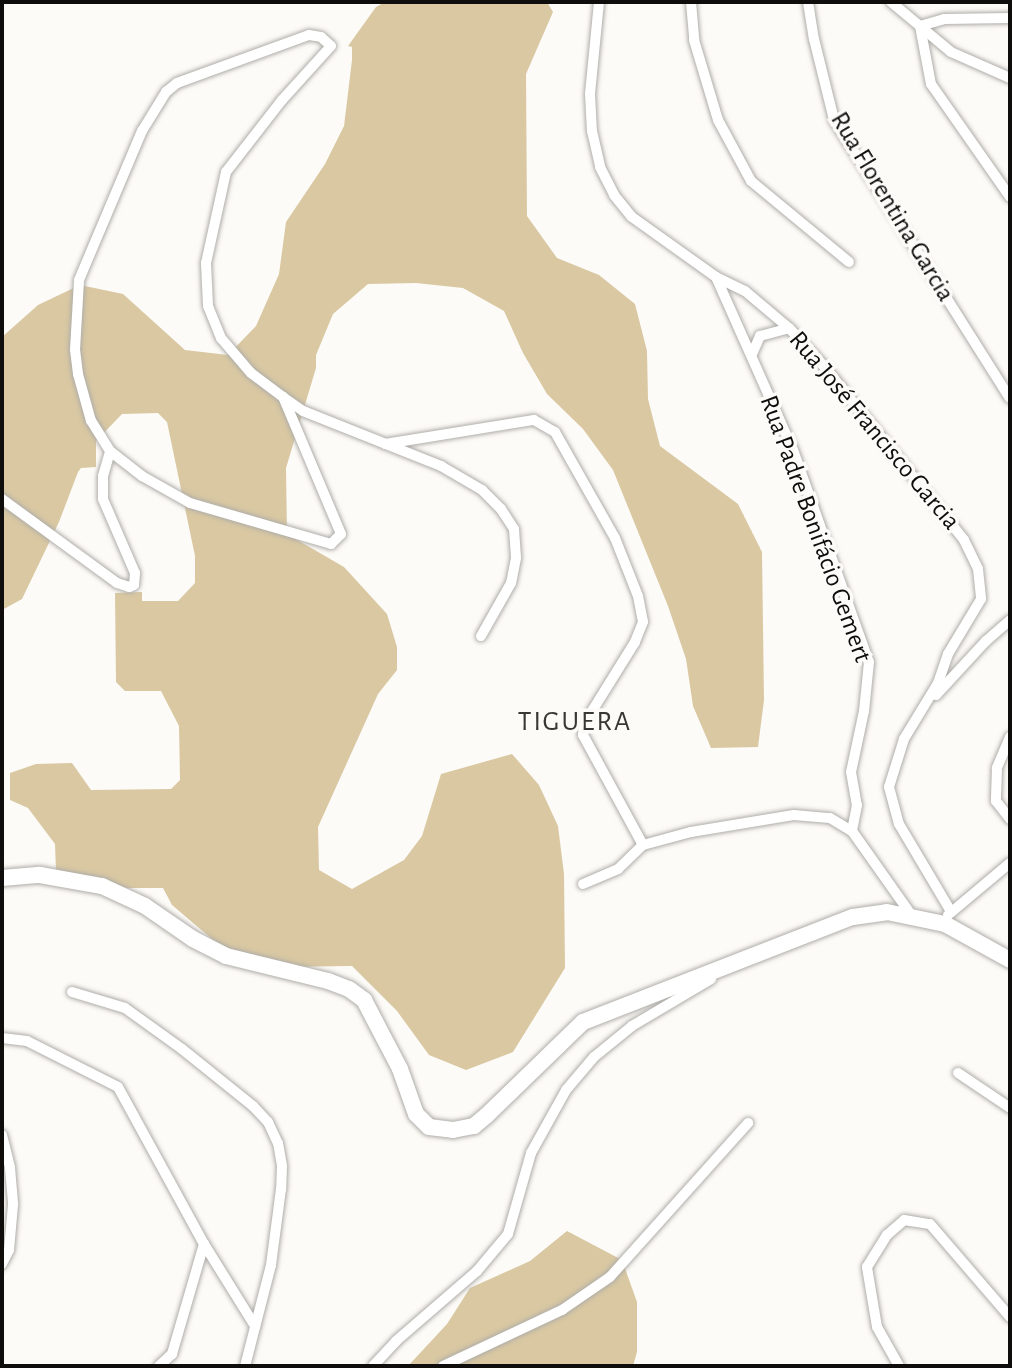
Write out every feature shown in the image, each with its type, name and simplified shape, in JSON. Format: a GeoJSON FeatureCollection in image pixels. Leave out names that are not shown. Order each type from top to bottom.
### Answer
{"type":"FeatureCollection","features":[{"type":"Feature","properties":{"kind":"main road"},"geometry":{"type":"LineString","coordinates":[[2,878],[40,875],[102,886],[145,906],[192,939],[226,956],[328,981],[349,989],[364,1000],[400,1069],[416,1114],[429,1128],[453,1130],[474,1126],[583,1022],[853,917],[887,912],[947,917],[1010,960]]}},
{"type":"Feature","properties":{"kind":"street","name":"Rua José Francisco Garcia"},"geometry":{"type":"LineString","coordinates":[[599,2],[590,94],[592,131],[600,167],[614,195],[632,217],[716,277],[745,291],[789,328],[823,365],[964,540],[978,569],[981,599],[948,654],[938,683],[904,739],[889,788],[899,824],[947,917]]}},
{"type":"Feature","properties":{"kind":"street"},"geometry":{"type":"LineString","coordinates":[[691,2],[694,40],[710,97],[718,120],[751,181],[849,262]]}},
{"type":"Feature","properties":{"kind":"street","name":"Rua Florentina Garcia"},"geometry":{"type":"LineString","coordinates":[[808,2],[814,39],[834,120],[1010,398]]}},
{"type":"Feature","properties":{"kind":"street"},"geometry":{"type":"LineString","coordinates":[[891,2],[951,52],[1010,78]]}},
{"type":"Feature","properties":{"kind":"street"},"geometry":{"type":"LineString","coordinates":[[920,26],[944,19],[1010,18]]}},
{"type":"Feature","properties":{"kind":"street"},"geometry":{"type":"LineString","coordinates":[[920,26],[931,84],[1010,197]]}},
{"type":"Feature","properties":{"kind":"street"},"geometry":{"type":"LineString","coordinates":[[283,397],[341,534],[331,544],[190,503],[142,476],[110,451],[91,421],[78,374],[75,350],[79,280],[142,131],[166,92],[177,83],[309,35],[321,37],[331,46],[282,100],[226,172],[206,263],[208,306],[221,338],[251,373],[303,411],[440,466],[482,490],[501,509],[513,528],[516,558],[512,583],[481,636]]}},
{"type":"Feature","properties":{"kind":"street","name":"Rua Padre Bonifácio Gemert"},"geometry":{"type":"LineString","coordinates":[[716,277],[793,450],[869,662],[864,710],[851,772],[857,805],[852,831]]}},
{"type":"Feature","properties":{"kind":"street"},"geometry":{"type":"LineString","coordinates":[[752,354],[760,336],[789,328]]}},
{"type":"Feature","properties":{"kind":"street"},"geometry":{"type":"LineString","coordinates":[[384,444],[534,420],[555,432],[615,538],[638,596],[643,622],[583,724],[583,734],[643,845]]}},
{"type":"Feature","properties":{"kind":"street"},"geometry":{"type":"LineString","coordinates":[[2,499],[117,583],[132,586],[135,573],[103,499],[103,476],[110,451]]}},
{"type":"Feature","properties":{"kind":"street"},"geometry":{"type":"LineString","coordinates":[[919,712],[986,641],[1010,620]]}},
{"type":"Feature","properties":{"kind":"street"},"geometry":{"type":"LineString","coordinates":[[1010,737],[996,768],[996,801],[1010,819]]}},
{"type":"Feature","properties":{"kind":"street"},"geometry":{"type":"LineString","coordinates":[[583,884],[618,869],[643,845],[691,832],[794,815],[830,818],[852,831],[912,916]]}},
{"type":"Feature","properties":{"kind":"street"},"geometry":{"type":"LineString","coordinates":[[947,917],[1010,863]]}},
{"type":"Feature","properties":{"kind":"street"},"geometry":{"type":"LineString","coordinates":[[373,1366],[397,1341],[477,1271],[508,1234],[531,1153],[566,1090],[594,1056],[632,1026],[744,959]]}},
{"type":"Feature","properties":{"kind":"street"},"geometry":{"type":"LineString","coordinates":[[72,992],[125,1008],[182,1049],[253,1106],[268,1122],[278,1143],[282,1166],[281,1189],[271,1265],[244,1366]]}},
{"type":"Feature","properties":{"kind":"street"},"geometry":{"type":"LineString","coordinates":[[2,1038],[27,1041],[118,1087],[204,1244],[255,1326]]}},
{"type":"Feature","properties":{"kind":"street"},"geometry":{"type":"LineString","coordinates":[[958,1073],[1010,1108]]}},
{"type":"Feature","properties":{"kind":"street"},"geometry":{"type":"LineString","coordinates":[[443,1366],[562,1310],[610,1277],[748,1122]]}},
{"type":"Feature","properties":{"kind":"street"},"geometry":{"type":"LineString","coordinates":[[2,1135],[10,1168],[13,1205],[9,1250],[2,1264]]}},
{"type":"Feature","properties":{"kind":"street"},"geometry":{"type":"LineString","coordinates":[[899,1366],[877,1327],[867,1267],[887,1235],[904,1220],[930,1224],[1008,1309]]}},
{"type":"Feature","properties":{"kind":"street"},"geometry":{"type":"LineString","coordinates":[[159,1366],[172,1354],[204,1244]]}},
{"type":"Feature","properties":{"kind":"shaded area"},"geometry":{"type":"Polygon","coordinates":[[[385,2],[547,2],[553,12],[526,74],[527,216],[557,258],[599,275],[635,304],[647,351],[648,399],[660,446],[738,504],[762,552],[764,700],[758,747],[711,748],[693,706],[686,659],[668,606],[613,470],[583,429],[547,394],[523,353],[504,311],[463,288],[416,283],[368,284],[333,314],[316,355],[316,368],[286,468],[287,534],[344,567],[387,614],[397,647],[397,670],[378,694],[318,827],[319,870],[352,889],[404,860],[422,836],[441,774],[512,754],[539,785],[558,826],[564,874],[565,968],[513,1052],[466,1070],[429,1055],[397,1011],[352,966],[280,967],[244,958],[219,945],[172,905],[163,888],[127,888],[56,871],[55,844],[28,808],[10,800],[10,773],[36,764],[72,763],[91,790],[171,789],[180,780],[179,726],[161,691],[125,691],[116,682],[115,593],[142,592],[142,601],[178,601],[195,583],[195,556],[167,422],[158,413],[122,414],[96,441],[96,467],[81,468],[78,472],[59,522],[22,599],[2,610],[2,337],[38,305],[80,285],[123,294],[185,350],[228,355],[256,326],[279,274],[286,222],[325,164],[344,126],[352,60],[352,47],[348,46],[376,7],[385,2]]]}},
{"type":"Feature","properties":{"kind":"shaded area"},"geometry":{"type":"Polygon","coordinates":[[[567,1231],[622,1260],[637,1302],[637,1352],[633,1366],[408,1366],[447,1324],[470,1288],[530,1261],[567,1231]]]}},
{"type":"Feature","properties":{"kind":"district","name":"TIGUERA"},"geometry":{"type":"Point","coordinates":[575,722]}}]}
